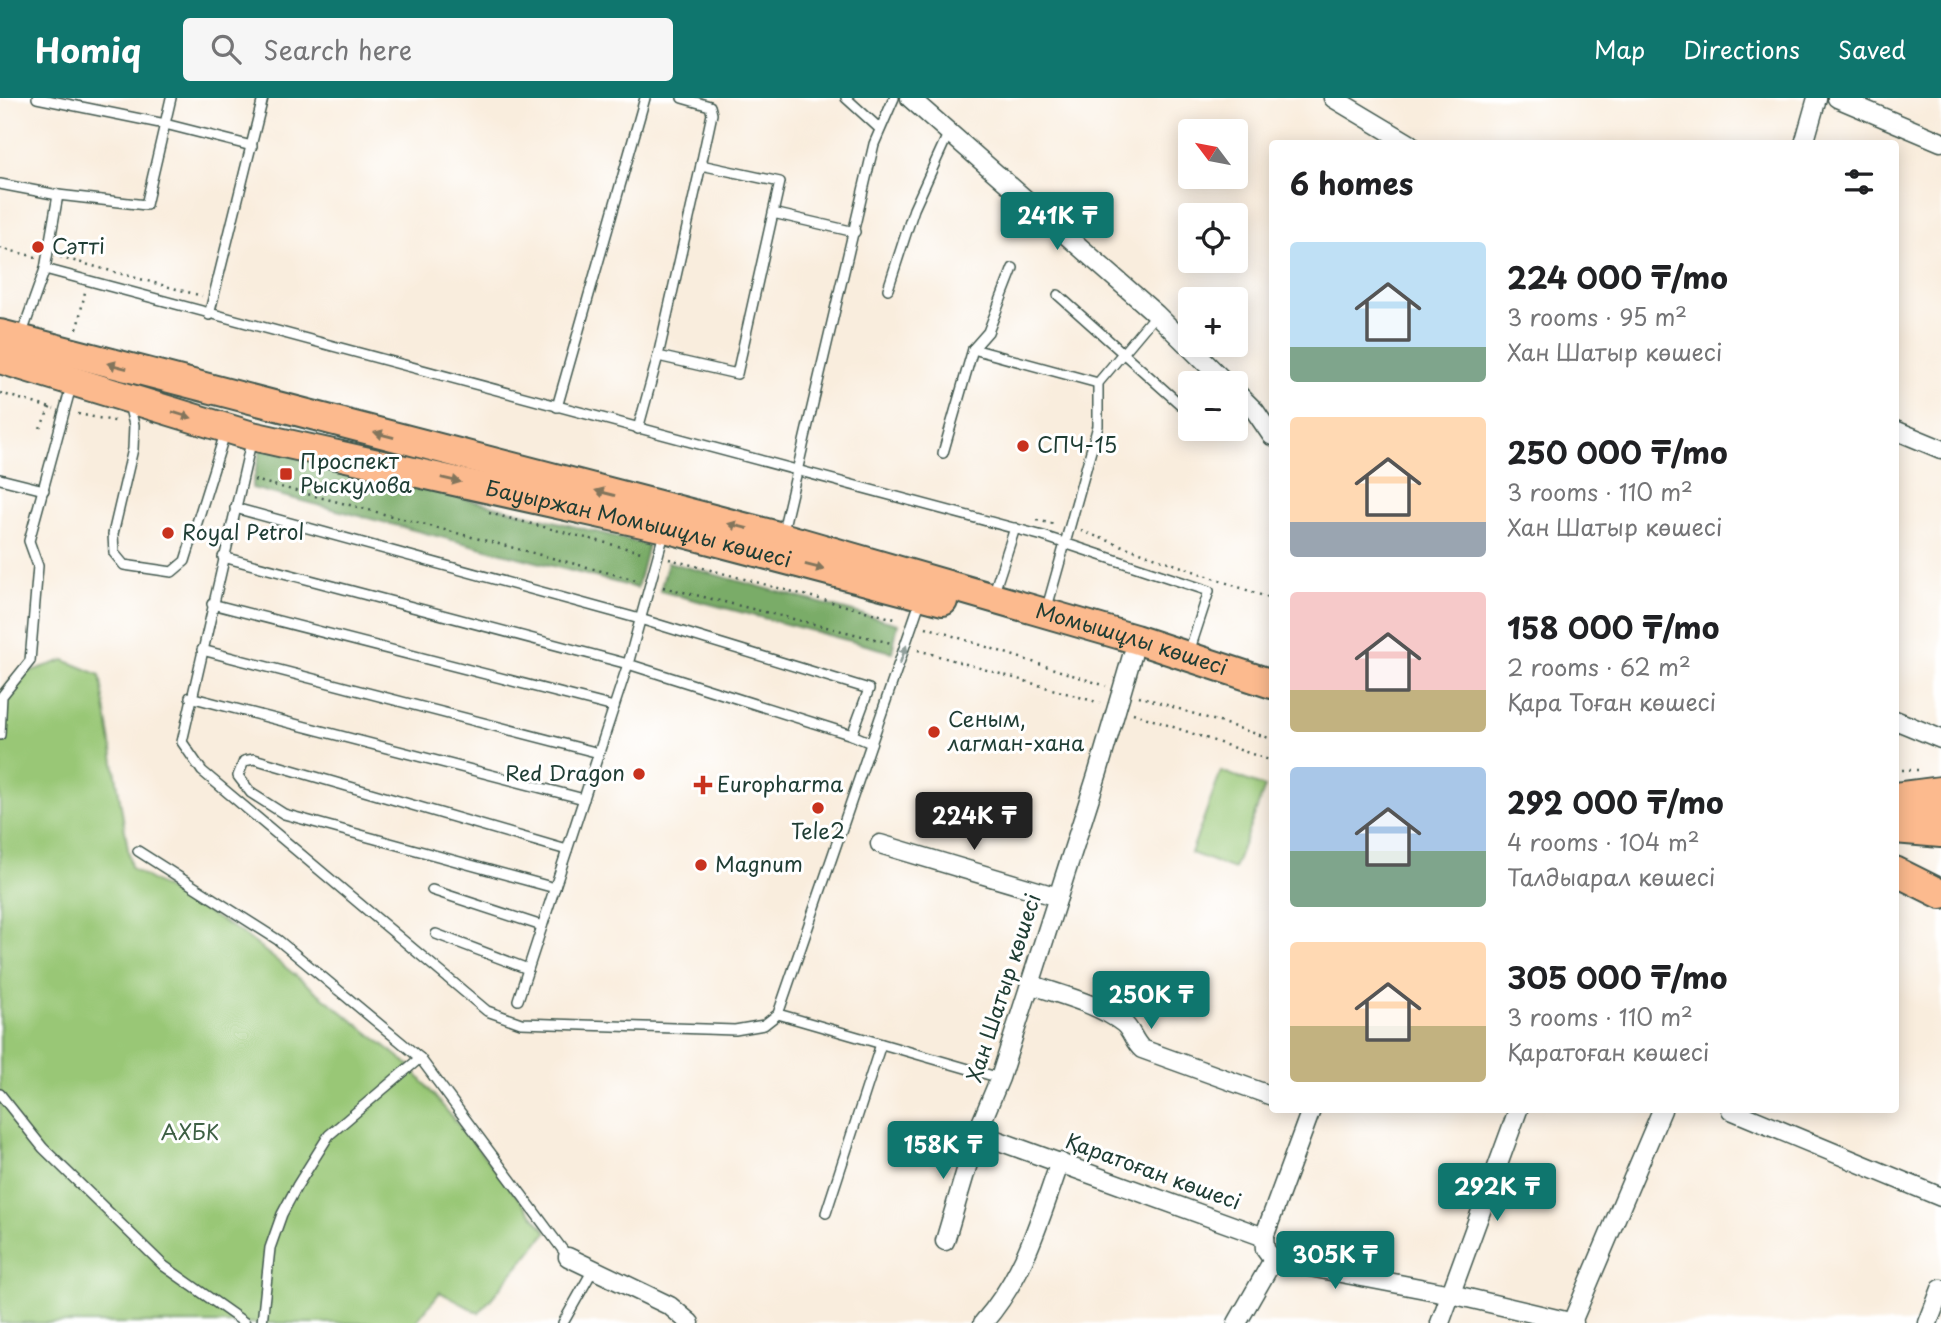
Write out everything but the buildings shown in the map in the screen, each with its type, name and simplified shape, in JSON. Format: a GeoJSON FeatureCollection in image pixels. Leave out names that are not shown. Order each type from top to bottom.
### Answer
{"type":"FeatureCollection","features":[{"type":"Feature","properties":{"kind":"main road","name":"Бауыржан Момышұлы көшесі"},"geometry":{"type":"LineString","coordinates":[[7,345],[64,391],[131,412],[668,519],[782,537],[1269,703]]}},
{"type":"Feature","properties":{"kind":"main road","name":"Бауыржан Момышұлы көшесі"},"geometry":{"type":"LineString","coordinates":[[7,345],[925,586],[992,597]]}},
{"type":"Feature","properties":{"kind":"main road","name":"Момышұлы көшесі"},"geometry":{"type":"LineString","coordinates":[[992,597],[1269,683]]}},
{"type":"Feature","properties":{"kind":"main road"},"geometry":{"type":"LineString","coordinates":[[1899,796],[1941,790]]}},
{"type":"Feature","properties":{"kind":"main road"},"geometry":{"type":"LineString","coordinates":[[1899,808],[1941,812]]}},
{"type":"Feature","properties":{"kind":"main road"},"geometry":{"type":"LineString","coordinates":[[1899,829],[1941,833]]}},
{"type":"Feature","properties":{"kind":"main road"},"geometry":{"type":"LineString","coordinates":[[1899,873],[1941,894]]}},
{"type":"Feature","properties":{"kind":"street"},"geometry":{"type":"LineString","coordinates":[[910,98],[1156,314],[1214,371]]}},
{"type":"Feature","properties":{"kind":"street"},"geometry":{"type":"LineString","coordinates":[[1333,98],[1403,140]]}},
{"type":"Feature","properties":{"kind":"street"},"geometry":{"type":"LineString","coordinates":[[1805,140],[1817,98]]}},
{"type":"Feature","properties":{"kind":"street"},"geometry":{"type":"LineString","coordinates":[[1838,98],[1941,142]]}},
{"type":"Feature","properties":{"kind":"street"},"geometry":{"type":"LineString","coordinates":[[1248,405],[1269,427]]}},
{"type":"Feature","properties":{"kind":"street"},"geometry":{"type":"LineString","coordinates":[[1899,432],[1941,449]]}},
{"type":"Feature","properties":{"kind":"street","name":"Хан Шатыр көшесі"},"geometry":{"type":"LineString","coordinates":[[945,1241],[977,1133],[1000,1078],[1058,897],[1132,656]]}},
{"type":"Feature","properties":{"kind":"street"},"geometry":{"type":"LineString","coordinates":[[1899,722],[1941,739]]}},
{"type":"Feature","properties":{"kind":"street"},"geometry":{"type":"LineString","coordinates":[[880,844],[1058,897]]}},
{"type":"Feature","properties":{"kind":"street"},"geometry":{"type":"LineString","coordinates":[[1030,984],[1092,1007],[1124,1023],[1132,1040],[1142,1049],[1269,1095]]}},
{"type":"Feature","properties":{"kind":"street"},"geometry":{"type":"LineString","coordinates":[[1310,1113],[1264,1237],[1265,1249],[1273,1260],[1451,1294],[1573,1323],[1661,1113]]}},
{"type":"Feature","properties":{"kind":"street"},"geometry":{"type":"LineString","coordinates":[[1440,1323],[1517,1113]]}},
{"type":"Feature","properties":{"kind":"street"},"geometry":{"type":"LineString","coordinates":[[1738,1113],[1941,1197]]}},
{"type":"Feature","properties":{"kind":"street","name":"Қаратоған көшесі"},"geometry":{"type":"LineString","coordinates":[[977,1133],[1264,1237]]}},
{"type":"Feature","properties":{"kind":"street"},"geometry":{"type":"LineString","coordinates":[[982,1323],[1014,1283],[1023,1266],[1060,1162]]}},
{"type":"Feature","properties":{"kind":"street"},"geometry":{"type":"LineString","coordinates":[[568,1257],[670,1306],[690,1323]]}},
{"type":"Feature","properties":{"kind":"street"},"geometry":{"type":"LineString","coordinates":[[1237,1323],[1273,1260]]}},
{"type":"Feature","properties":{"kind":"street"},"geometry":{"type":"LineString","coordinates":[[1928,1323],[1941,1289]]}},
{"type":"Feature","properties":{"kind":"lane"},"geometry":{"type":"LineString","coordinates":[[37,98],[165,124],[251,146]]}},
{"type":"Feature","properties":{"kind":"lane"},"geometry":{"type":"LineString","coordinates":[[0,184],[58,195],[146,205],[171,98]]}},
{"type":"Feature","properties":{"kind":"lane"},"geometry":{"type":"LineString","coordinates":[[209,315],[262,98]]}},
{"type":"Feature","properties":{"kind":"lane"},"geometry":{"type":"LineString","coordinates":[[557,407],[645,98]]}},
{"type":"Feature","properties":{"kind":"lane"},"geometry":{"type":"LineString","coordinates":[[638,429],[658,356],[712,114],[710,106],[682,98]]}},
{"type":"Feature","properties":{"kind":"lane"},"geometry":{"type":"LineString","coordinates":[[846,98],[880,130]]}},
{"type":"Feature","properties":{"kind":"lane"},"geometry":{"type":"LineString","coordinates":[[782,537],[874,144],[894,98]]}},
{"type":"Feature","properties":{"kind":"lane"},"geometry":{"type":"LineString","coordinates":[[888,289],[914,209],[950,132]]}},
{"type":"Feature","properties":{"kind":"lane"},"geometry":{"type":"LineString","coordinates":[[658,356],[737,374],[779,182],[701,165]]}},
{"type":"Feature","properties":{"kind":"lane"},"geometry":{"type":"LineString","coordinates":[[7,345],[44,269],[58,195]]}},
{"type":"Feature","properties":{"kind":"lane"},"geometry":{"type":"LineString","coordinates":[[773,213],[855,232]]}},
{"type":"Feature","properties":{"kind":"lane"},"geometry":{"type":"LineString","coordinates":[[943,453],[973,349],[988,332],[1013,268]]}},
{"type":"Feature","properties":{"kind":"lane"},"geometry":{"type":"LineString","coordinates":[[44,269],[1015,528],[1209,591],[1188,656]]}},
{"type":"Feature","properties":{"kind":"lane"},"geometry":{"type":"LineString","coordinates":[[1058,295],[1178,402]]}},
{"type":"Feature","properties":{"kind":"lane"},"geometry":{"type":"LineString","coordinates":[[1046,612],[1098,426],[1098,383],[1156,314]]}},
{"type":"Feature","properties":{"kind":"lane"},"geometry":{"type":"LineString","coordinates":[[973,349],[1098,383]]}},
{"type":"Feature","properties":{"kind":"lane"},"geometry":{"type":"LineString","coordinates":[[0,735],[2,696],[30,661],[38,566],[29,541],[64,411],[64,391]]}},
{"type":"Feature","properties":{"kind":"lane"},"geometry":{"type":"LineString","coordinates":[[131,412],[133,449],[113,534],[114,553],[124,565],[172,572],[185,561],[239,432]]}},
{"type":"Feature","properties":{"kind":"lane"},"geometry":{"type":"LineString","coordinates":[[239,432],[243,477],[190,697],[182,742],[202,771],[487,1011],[521,1023],[735,1030],[764,1025],[778,1014],[925,586]]}},
{"type":"Feature","properties":{"kind":"lane"},"geometry":{"type":"LineString","coordinates":[[0,479],[44,490]]}},
{"type":"Feature","properties":{"kind":"lane"},"geometry":{"type":"LineString","coordinates":[[235,508],[640,619],[888,695]]}},
{"type":"Feature","properties":{"kind":"lane"},"geometry":{"type":"LineString","coordinates":[[518,1000],[628,664],[668,519]]}},
{"type":"Feature","properties":{"kind":"lane"},"geometry":{"type":"LineString","coordinates":[[992,597],[1015,528]]}},
{"type":"Feature","properties":{"kind":"lane"},"geometry":{"type":"LineString","coordinates":[[223,557],[628,664],[871,743]]}},
{"type":"Feature","properties":{"kind":"lane"},"geometry":{"type":"LineString","coordinates":[[212,604],[614,707]]}},
{"type":"Feature","properties":{"kind":"lane"},"geometry":{"type":"LineString","coordinates":[[202,650],[599,753]]}},
{"type":"Feature","properties":{"kind":"lane"},"geometry":{"type":"LineString","coordinates":[[852,735],[869,689]]}},
{"type":"Feature","properties":{"kind":"lane"},"geometry":{"type":"LineString","coordinates":[[190,697],[584,799]]}},
{"type":"Feature","properties":{"kind":"lane"},"geometry":{"type":"LineString","coordinates":[[555,888],[284,814],[251,793],[238,776],[239,770],[244,761],[254,759],[567,850]]}},
{"type":"Feature","properties":{"kind":"lane"},"geometry":{"type":"LineString","coordinates":[[138,851],[278,940],[420,1058],[568,1257]]}},
{"type":"Feature","properties":{"kind":"lane"},"geometry":{"type":"LineString","coordinates":[[432,890],[542,926]]}},
{"type":"Feature","properties":{"kind":"lane"},"geometry":{"type":"LineString","coordinates":[[436,934],[528,969]]}},
{"type":"Feature","properties":{"kind":"lane"},"geometry":{"type":"LineString","coordinates":[[778,1014],[1000,1078]]}},
{"type":"Feature","properties":{"kind":"lane"},"geometry":{"type":"LineString","coordinates":[[826,1213],[881,1044]]}},
{"type":"Feature","properties":{"kind":"lane"},"geometry":{"type":"LineString","coordinates":[[262,1323],[270,1248],[282,1214],[297,1186],[328,1135],[420,1058]]}},
{"type":"Feature","properties":{"kind":"lane"},"geometry":{"type":"LineString","coordinates":[[0,1094],[43,1147],[155,1258],[245,1323]]}},
{"type":"Feature","properties":{"kind":"lane"},"geometry":{"type":"LineString","coordinates":[[564,1323],[594,1268]]}},
{"type":"Feature","properties":{"kind":"path"},"geometry":{"type":"LineString","coordinates":[[77,329],[92,265]]}},
{"type":"Feature","properties":{"kind":"path"},"geometry":{"type":"LineString","coordinates":[[40,428],[50,408],[64,391]]}},
{"type":"Feature","properties":{"kind":"path"},"geometry":{"type":"LineString","coordinates":[[0,393],[64,411],[131,412]]}},
{"type":"Feature","properties":{"kind":"path"},"geometry":{"type":"LineString","coordinates":[[243,477],[650,583],[1269,738]]}},
{"type":"Feature","properties":{"kind":"path"},"geometry":{"type":"LineString","coordinates":[[485,512],[913,623],[1118,699],[1269,760]]}},
{"type":"Feature","properties":{"kind":"green space"},"geometry":{"type":"Polygon","coordinates":[[[261,447],[648,545],[637,588],[252,488],[261,447]]]}},
{"type":"Feature","properties":{"kind":"green space"},"geometry":{"type":"Polygon","coordinates":[[[668,562],[898,624],[892,652],[660,591],[668,562]]]}},
{"type":"Feature","properties":{"kind":"green space","name":"АХБК"},"geometry":{"type":"Polygon","coordinates":[[[64,660],[100,675],[131,868],[242,933],[409,1065],[547,1232],[479,1313],[440,1292],[415,1323],[0,1323],[0,694],[13,677],[64,660]]]}},
{"type":"Feature","properties":{"kind":"green space"},"geometry":{"type":"Polygon","coordinates":[[[1221,771],[1265,787],[1234,869],[1191,853],[1221,771]]]}},
{"type":"Feature","properties":{"kind":"place","name":"Сәтті"},"geometry":{"type":"Point","coordinates":[38,247]}},
{"type":"Feature","properties":{"kind":"place","name":"СПЧ-15"},"geometry":{"type":"Point","coordinates":[1023,446]}},
{"type":"Feature","properties":{"kind":"place","name":"Проспект Рыскулова"},"geometry":{"type":"Point","coordinates":[286,474]}},
{"type":"Feature","properties":{"kind":"place","name":"Royal Petrol"},"geometry":{"type":"Point","coordinates":[168,533]}},
{"type":"Feature","properties":{"kind":"place","name":"Сеным, лагман-хана"},"geometry":{"type":"Point","coordinates":[934,732]}},
{"type":"Feature","properties":{"kind":"place","name":"Red Dragon"},"geometry":{"type":"Point","coordinates":[639,774]}},
{"type":"Feature","properties":{"kind":"place","name":"Europharma"},"geometry":{"type":"Point","coordinates":[703,785]}},
{"type":"Feature","properties":{"kind":"place","name":"Tele2"},"geometry":{"type":"Point","coordinates":[818,808]}},
{"type":"Feature","properties":{"kind":"place","name":"Magnum"},"geometry":{"type":"Point","coordinates":[701,865]}}]}
